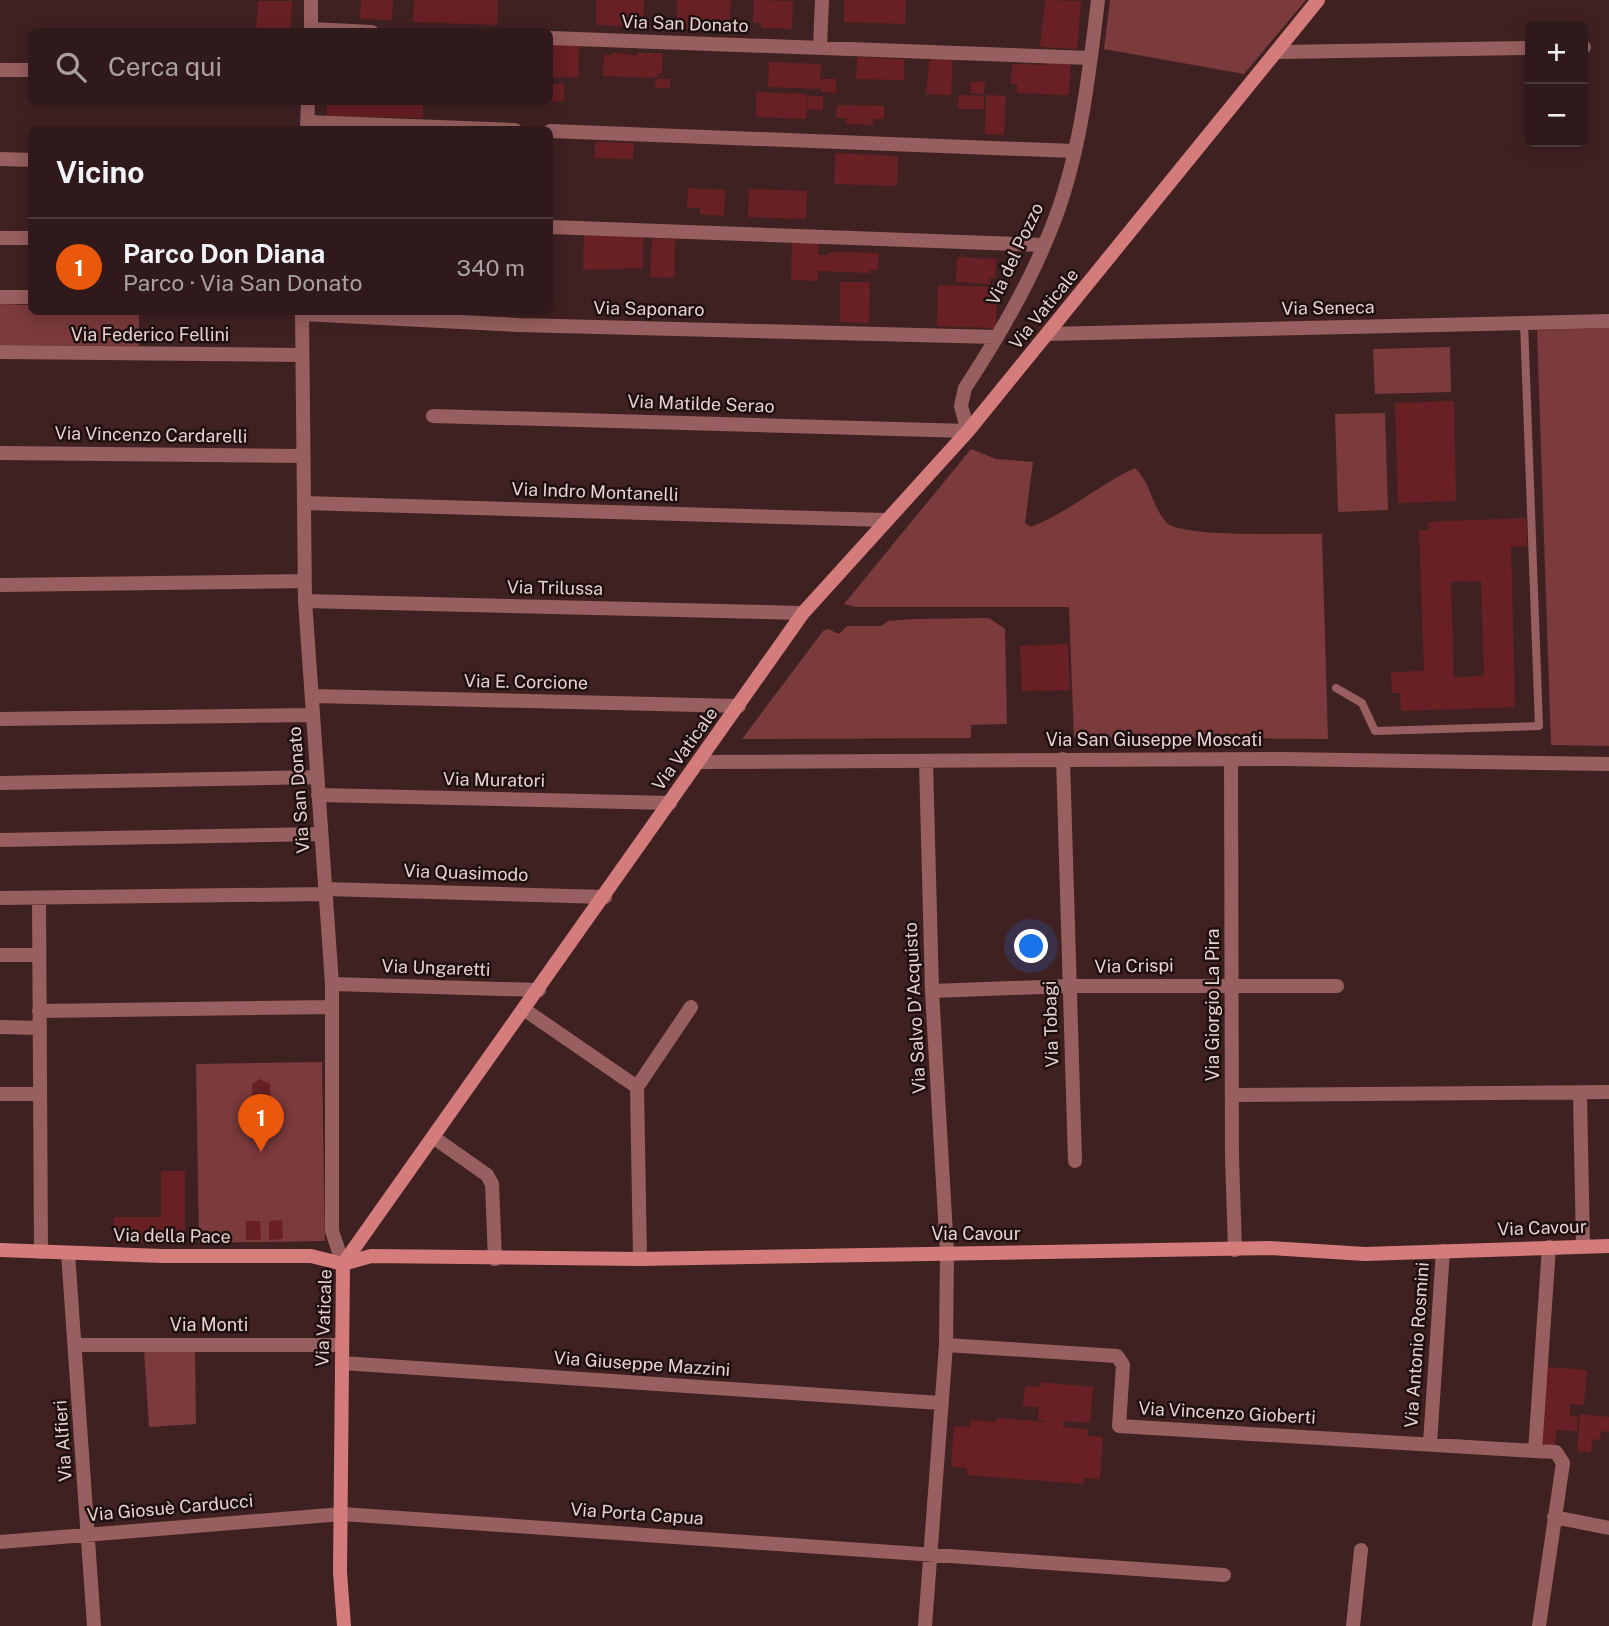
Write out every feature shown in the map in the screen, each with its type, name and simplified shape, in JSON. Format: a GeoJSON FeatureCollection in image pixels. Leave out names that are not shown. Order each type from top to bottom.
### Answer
{"type":"FeatureCollection","features":[{"type":"Feature","properties":{"kind":"street"},"geometry":{"type":"LineString","coordinates":[[311,0],[311,28]]}},
{"type":"Feature","properties":{"kind":"street"},"geometry":{"type":"LineString","coordinates":[[820,47],[822,0]]}},
{"type":"Feature","properties":{"kind":"street","name":"Via del Pozzo"},"geometry":{"type":"LineString","coordinates":[[968,431],[961,406],[965,388],[1023,291],[1059,204],[1073,151],[1091,58],[1098,0]]}},
{"type":"Feature","properties":{"kind":"street","name":"Via Vaticale"},"geometry":{"type":"LineString","coordinates":[[344,1626],[340,1572],[343,1264],[605,897],[803,613],[968,431],[1279,52],[1318,0]]}},
{"type":"Feature","properties":{"kind":"street","name":"Via San Donato"},"geometry":{"type":"LineString","coordinates":[[553,38],[1091,58]]}},
{"type":"Feature","properties":{"kind":"street"},"geometry":{"type":"LineString","coordinates":[[1279,52],[1525,48]]}},
{"type":"Feature","properties":{"kind":"street"},"geometry":{"type":"LineString","coordinates":[[0,70],[28,70]]}},
{"type":"Feature","properties":{"kind":"street"},"geometry":{"type":"LineString","coordinates":[[307,126],[308,105]]}},
{"type":"Feature","properties":{"kind":"street"},"geometry":{"type":"LineString","coordinates":[[553,131],[1073,151]]}},
{"type":"Feature","properties":{"kind":"street"},"geometry":{"type":"LineString","coordinates":[[0,159],[28,159]]}},
{"type":"Feature","properties":{"kind":"street"},"geometry":{"type":"LineString","coordinates":[[553,227],[1044,245]]}},
{"type":"Feature","properties":{"kind":"street"},"geometry":{"type":"LineString","coordinates":[[0,238],[28,238]]}},
{"type":"Feature","properties":{"kind":"street"},"geometry":{"type":"LineString","coordinates":[[0,297],[28,297]]}},
{"type":"Feature","properties":{"kind":"street","name":"Via San Donato"},"geometry":{"type":"LineString","coordinates":[[302,315],[301,456],[305,601],[332,984],[332,1231],[343,1264]]}},
{"type":"Feature","properties":{"kind":"street","name":"Via Saponaro"},"geometry":{"type":"LineString","coordinates":[[338,315],[518,325],[996,337]]}},
{"type":"Feature","properties":{"kind":"street","name":"Via Seneca"},"geometry":{"type":"LineString","coordinates":[[1048,334],[1609,321]]}},
{"type":"Feature","properties":{"kind":"street","name":"Via Federico Fellini"},"geometry":{"type":"LineString","coordinates":[[0,352],[300,355]]}},
{"type":"Feature","properties":{"kind":"street","name":"Via Matilde Serao"},"geometry":{"type":"LineString","coordinates":[[433,416],[968,431]]}},
{"type":"Feature","properties":{"kind":"street","name":"Via Vincenzo Cardarelli"},"geometry":{"type":"LineString","coordinates":[[0,453],[301,456]]}},
{"type":"Feature","properties":{"kind":"street","name":"Via Indro Montanelli"},"geometry":{"type":"LineString","coordinates":[[304,503],[885,520]]}},
{"type":"Feature","properties":{"kind":"street"},"geometry":{"type":"LineString","coordinates":[[0,585],[305,581]]}},
{"type":"Feature","properties":{"kind":"street","name":"Via Trilussa"},"geometry":{"type":"LineString","coordinates":[[305,601],[803,613]]}},
{"type":"Feature","properties":{"kind":"street","name":"Via E. Corcione"},"geometry":{"type":"LineString","coordinates":[[313,696],[739,706]]}},
{"type":"Feature","properties":{"kind":"street"},"geometry":{"type":"LineString","coordinates":[[0,719],[313,715]]}},
{"type":"Feature","properties":{"kind":"street","name":"Via San Giuseppe Moscati"},"geometry":{"type":"LineString","coordinates":[[700,762],[1063,759],[1609,764]]}},
{"type":"Feature","properties":{"kind":"street","name":"Via Tobagi"},"geometry":{"type":"LineString","coordinates":[[1063,759],[1075,1161]]}},
{"type":"Feature","properties":{"kind":"street","name":"Via Giorgio La Pira"},"geometry":{"type":"LineString","coordinates":[[1231,760],[1236,1250]]}},
{"type":"Feature","properties":{"kind":"street","name":"Via Salvo D'Acquisto"},"geometry":{"type":"LineString","coordinates":[[925,1626],[946,1345],[947,1252],[933,991],[926,762]]}},
{"type":"Feature","properties":{"kind":"street"},"geometry":{"type":"LineString","coordinates":[[0,783],[316,777]]}},
{"type":"Feature","properties":{"kind":"street","name":"Via Muratori"},"geometry":{"type":"LineString","coordinates":[[318,795],[670,803]]}},
{"type":"Feature","properties":{"kind":"street"},"geometry":{"type":"LineString","coordinates":[[0,840],[320,834]]}},
{"type":"Feature","properties":{"kind":"street","name":"Via Quasimodo"},"geometry":{"type":"LineString","coordinates":[[0,898],[326,892],[605,897]]}},
{"type":"Feature","properties":{"kind":"street"},"geometry":{"type":"LineString","coordinates":[[39,898],[41,1252]]}},
{"type":"Feature","properties":{"kind":"street"},"geometry":{"type":"LineString","coordinates":[[0,955],[39,955]]}},
{"type":"Feature","properties":{"kind":"street","name":"Via Ungaretti"},"geometry":{"type":"LineString","coordinates":[[332,984],[539,990]]}},
{"type":"Feature","properties":{"kind":"street","name":"Via Crispi"},"geometry":{"type":"LineString","coordinates":[[933,991],[1069,986],[1337,986]]}},
{"type":"Feature","properties":{"kind":"street"},"geometry":{"type":"LineString","coordinates":[[40,1012],[332,1007]]}},
{"type":"Feature","properties":{"kind":"street"},"geometry":{"type":"LineString","coordinates":[[640,1259],[637,1087],[691,1007]]}},
{"type":"Feature","properties":{"kind":"street"},"geometry":{"type":"LineString","coordinates":[[525,1010],[637,1087]]}},
{"type":"Feature","properties":{"kind":"street"},"geometry":{"type":"LineString","coordinates":[[0,1027],[40,1028]]}},
{"type":"Feature","properties":{"kind":"street"},"geometry":{"type":"LineString","coordinates":[[1233,1095],[1609,1092]]}},
{"type":"Feature","properties":{"kind":"street"},"geometry":{"type":"LineString","coordinates":[[0,1094],[40,1094]]}},
{"type":"Feature","properties":{"kind":"street"},"geometry":{"type":"LineString","coordinates":[[1580,1094],[1583,1246]]}},
{"type":"Feature","properties":{"kind":"street"},"geometry":{"type":"LineString","coordinates":[[433,1137],[487,1175],[492,1184],[495,1259]]}},
{"type":"Feature","properties":{"kind":"street","name":"Via Cavour"},"geometry":{"type":"LineString","coordinates":[[343,1264],[371,1256],[640,1259],[1270,1248],[1365,1254],[1609,1246]]}},
{"type":"Feature","properties":{"kind":"street"},"geometry":{"type":"LineString","coordinates":[[1539,1626],[1562,1457],[1556,1452],[1535,1451],[1549,1247]]}},
{"type":"Feature","properties":{"kind":"street","name":"Via della Pace"},"geometry":{"type":"LineString","coordinates":[[0,1250],[311,1256],[343,1264]]}},
{"type":"Feature","properties":{"kind":"street","name":"Via Antonio Rosmini"},"geometry":{"type":"LineString","coordinates":[[1430,1443],[1443,1251]]}},
{"type":"Feature","properties":{"kind":"street","name":"Via Alfieri"},"geometry":{"type":"LineString","coordinates":[[68,1253],[94,1626]]}},
{"type":"Feature","properties":{"kind":"street","name":"Via Monti"},"geometry":{"type":"LineString","coordinates":[[76,1345],[342,1345]]}},
{"type":"Feature","properties":{"kind":"street","name":"Via Vincenzo Gioberti"},"geometry":{"type":"LineString","coordinates":[[946,1345],[1117,1356],[1123,1365],[1119,1426],[1535,1451]]}},
{"type":"Feature","properties":{"kind":"street","name":"Via Giuseppe Mazzini"},"geometry":{"type":"LineString","coordinates":[[342,1363],[940,1403]]}},
{"type":"Feature","properties":{"kind":"street","name":"Via Giosuè Carducci"},"geometry":{"type":"LineString","coordinates":[[0,1542],[342,1514]]}},
{"type":"Feature","properties":{"kind":"street","name":"Via Porta Capua"},"geometry":{"type":"LineString","coordinates":[[342,1514],[1224,1574]]}},
{"type":"Feature","properties":{"kind":"street"},"geometry":{"type":"LineString","coordinates":[[1554,1517],[1609,1528]]}},
{"type":"Feature","properties":{"kind":"street"},"geometry":{"type":"LineString","coordinates":[[1353,1626],[1361,1550]]}},
{"type":"Feature","properties":{"kind":"lane"},"geometry":{"type":"LineString","coordinates":[[1336,688],[1362,703],[1375,731],[1539,726],[1524,323]]}},
{"type":"Feature","properties":{"kind":"shaded area"},"geometry":{"type":"Polygon","coordinates":[[[1110,0],[1306,0],[1244,74],[1104,49],[1110,0]]]}},
{"type":"Feature","properties":{"kind":"shaded area"},"geometry":{"type":"Polygon","coordinates":[[[0,304],[28,305],[28,315],[139,315],[139,346],[0,345],[0,304]]]}},
{"type":"Feature","properties":{"kind":"shaded area"},"geometry":{"type":"Polygon","coordinates":[[[1609,328],[1609,746],[1551,745],[1537,330],[1609,328]]]}},
{"type":"Feature","properties":{"kind":"shaded area"},"geometry":{"type":"Polygon","coordinates":[[[1450,347],[1451,392],[1375,394],[1373,349],[1450,347]]]}},
{"type":"Feature","properties":{"kind":"shaded area"},"geometry":{"type":"Polygon","coordinates":[[[1385,413],[1388,510],[1338,512],[1335,414],[1385,413]]]}},
{"type":"Feature","properties":{"kind":"shaded area"},"geometry":{"type":"Polygon","coordinates":[[[971,449],[996,459],[1033,462],[1025,523],[1031,527],[1135,468],[1145,481],[1162,516],[1167,523],[1177,528],[1216,533],[1322,534],[1328,739],[1074,737],[1069,607],[855,607],[844,604],[971,449]]]}},
{"type":"Feature","properties":{"kind":"shaded area"},"geometry":{"type":"Polygon","coordinates":[[[989,618],[1005,629],[1007,724],[971,725],[971,738],[742,739],[823,631],[828,629],[839,634],[847,626],[881,626],[888,621],[913,619],[989,618]]]}},
{"type":"Feature","properties":{"kind":"shaded area"},"geometry":{"type":"Polygon","coordinates":[[[322,1062],[325,1241],[199,1243],[196,1064],[322,1062]]]}},
{"type":"Feature","properties":{"kind":"shaded area"},"geometry":{"type":"Polygon","coordinates":[[[144,1350],[195,1350],[196,1424],[149,1427],[144,1350]]]}},
{"type":"Feature","properties":{"kind":"building"},"geometry":{"type":"Polygon","coordinates":[[[361,0],[393,0],[392,20],[360,19],[361,0]]]}},
{"type":"Feature","properties":{"kind":"building"},"geometry":{"type":"Polygon","coordinates":[[[414,0],[498,0],[497,25],[413,22],[414,0]]]}},
{"type":"Feature","properties":{"kind":"building"},"geometry":{"type":"Polygon","coordinates":[[[596,0],[644,0],[643,27],[596,25],[596,0]]]}},
{"type":"Feature","properties":{"kind":"building"},"geometry":{"type":"Polygon","coordinates":[[[677,0],[731,0],[729,30],[676,28],[677,0]]]}},
{"type":"Feature","properties":{"kind":"building"},"geometry":{"type":"Polygon","coordinates":[[[754,0],[793,1],[792,29],[761,28],[761,23],[753,23],[754,0]]]}},
{"type":"Feature","properties":{"kind":"building"},"geometry":{"type":"Polygon","coordinates":[[[844,0],[906,0],[905,24],[844,22],[844,0]]]}},
{"type":"Feature","properties":{"kind":"building"},"geometry":{"type":"Polygon","coordinates":[[[1045,0],[1081,1],[1077,49],[1040,47],[1045,0]]]}},
{"type":"Feature","properties":{"kind":"building"},"geometry":{"type":"Polygon","coordinates":[[[258,1],[292,1],[290,28],[256,28],[258,1]]]}},
{"type":"Feature","properties":{"kind":"building"},"geometry":{"type":"Polygon","coordinates":[[[553,43],[579,44],[578,78],[553,77],[553,43]]]}},
{"type":"Feature","properties":{"kind":"building"},"geometry":{"type":"Polygon","coordinates":[[[612,52],[637,56],[637,53],[663,53],[662,74],[657,74],[657,78],[603,76],[604,55],[612,55],[612,52]]]}},
{"type":"Feature","properties":{"kind":"building"},"geometry":{"type":"Polygon","coordinates":[[[930,55],[953,56],[951,95],[926,94],[930,55]]]}},
{"type":"Feature","properties":{"kind":"building"},"geometry":{"type":"Polygon","coordinates":[[[857,57],[904,59],[904,80],[856,79],[857,57]]]}},
{"type":"Feature","properties":{"kind":"building"},"geometry":{"type":"Polygon","coordinates":[[[1047,60],[1071,60],[1069,95],[1017,93],[1017,84],[1011,84],[1012,64],[1047,65],[1047,60]]]}},
{"type":"Feature","properties":{"kind":"building"},"geometry":{"type":"Polygon","coordinates":[[[769,62],[821,64],[820,79],[836,79],[836,93],[821,92],[821,89],[768,87],[769,62]]]}},
{"type":"Feature","properties":{"kind":"building"},"geometry":{"type":"Polygon","coordinates":[[[656,79],[670,79],[670,88],[655,88],[656,79]]]}},
{"type":"Feature","properties":{"kind":"building"},"geometry":{"type":"Polygon","coordinates":[[[971,81],[985,82],[984,94],[970,93],[971,81]]]}},
{"type":"Feature","properties":{"kind":"building"},"geometry":{"type":"Polygon","coordinates":[[[553,84],[564,84],[564,101],[553,101],[553,84]]]}},
{"type":"Feature","properties":{"kind":"building"},"geometry":{"type":"Polygon","coordinates":[[[756,92],[807,94],[806,119],[756,117],[756,92]]]}},
{"type":"Feature","properties":{"kind":"building"},"geometry":{"type":"Polygon","coordinates":[[[959,95],[984,96],[984,109],[958,109],[959,95]]]}},
{"type":"Feature","properties":{"kind":"building"},"geometry":{"type":"Polygon","coordinates":[[[986,95],[1006,96],[1004,135],[985,134],[986,95]]]}},
{"type":"Feature","properties":{"kind":"building"},"geometry":{"type":"Polygon","coordinates":[[[808,96],[823,96],[823,110],[807,109],[808,96]]]}},
{"type":"Feature","properties":{"kind":"building"},"geometry":{"type":"Polygon","coordinates":[[[327,105],[423,105],[423,118],[327,116],[327,105]]]}},
{"type":"Feature","properties":{"kind":"building"},"geometry":{"type":"Polygon","coordinates":[[[837,105],[884,106],[884,119],[873,119],[873,125],[846,124],[847,118],[836,118],[837,105]]]}},
{"type":"Feature","properties":{"kind":"building"},"geometry":{"type":"Polygon","coordinates":[[[595,142],[634,143],[633,159],[594,158],[595,142]]]}},
{"type":"Feature","properties":{"kind":"building"},"geometry":{"type":"Polygon","coordinates":[[[835,153],[898,156],[897,186],[834,184],[835,153]]]}},
{"type":"Feature","properties":{"kind":"building"},"geometry":{"type":"Polygon","coordinates":[[[688,188],[725,190],[724,216],[700,214],[700,208],[687,208],[688,188]]]}},
{"type":"Feature","properties":{"kind":"building"},"geometry":{"type":"Polygon","coordinates":[[[749,189],[807,191],[806,219],[748,217],[749,189]]]}},
{"type":"Feature","properties":{"kind":"building"},"geometry":{"type":"Polygon","coordinates":[[[584,235],[643,237],[643,268],[583,270],[584,235]]]}},
{"type":"Feature","properties":{"kind":"building"},"geometry":{"type":"Polygon","coordinates":[[[652,238],[675,239],[674,278],[650,277],[652,238]]]}},
{"type":"Feature","properties":{"kind":"building"},"geometry":{"type":"Polygon","coordinates":[[[792,240],[819,241],[818,255],[829,255],[829,252],[879,253],[878,270],[870,270],[870,273],[818,271],[818,281],[791,280],[792,240]]]}},
{"type":"Feature","properties":{"kind":"building"},"geometry":{"type":"Polygon","coordinates":[[[957,257],[996,259],[995,278],[990,278],[990,284],[956,282],[957,257]]]}},
{"type":"Feature","properties":{"kind":"building"},"geometry":{"type":"Polygon","coordinates":[[[840,282],[870,282],[869,323],[840,322],[840,282]]]}},
{"type":"Feature","properties":{"kind":"building"},"geometry":{"type":"Polygon","coordinates":[[[938,285],[997,287],[996,328],[937,326],[938,285]]]}},
{"type":"Feature","properties":{"kind":"building"},"geometry":{"type":"Polygon","coordinates":[[[1454,401],[1456,501],[1398,503],[1395,403],[1454,401]]]}},
{"type":"Feature","properties":{"kind":"building"},"geometry":{"type":"Polygon","coordinates":[[[1526,518],[1527,546],[1511,547],[1515,707],[1401,711],[1400,693],[1392,693],[1391,672],[1424,671],[1419,530],[1429,530],[1428,522],[1526,518]],[[1481,581],[1451,582],[1454,677],[1484,676],[1481,581]]]}},
{"type":"Feature","properties":{"kind":"building"},"geometry":{"type":"Polygon","coordinates":[[[1068,644],[1070,690],[1022,691],[1020,646],[1068,644]]]}},
{"type":"Feature","properties":{"kind":"building"},"geometry":{"type":"Polygon","coordinates":[[[260,1079],[270,1084],[271,1109],[252,1109],[252,1084],[260,1079]]]}},
{"type":"Feature","properties":{"kind":"building"},"geometry":{"type":"Polygon","coordinates":[[[161,1171],[185,1171],[185,1243],[114,1243],[114,1217],[161,1217],[161,1171]]]}},
{"type":"Feature","properties":{"kind":"building"},"geometry":{"type":"Polygon","coordinates":[[[282,1220],[283,1239],[269,1240],[269,1221],[282,1220]]]}},
{"type":"Feature","properties":{"kind":"building"},"geometry":{"type":"Polygon","coordinates":[[[246,1221],[260,1221],[261,1240],[246,1240],[246,1221]]]}},
{"type":"Feature","properties":{"kind":"building"},"geometry":{"type":"Polygon","coordinates":[[[1546,1367],[1587,1370],[1584,1405],[1570,1404],[1570,1416],[1578,1417],[1577,1431],[1556,1430],[1555,1446],[1544,1446],[1541,1439],[1546,1367]]]}},
{"type":"Feature","properties":{"kind":"building"},"geometry":{"type":"Polygon","coordinates":[[[1041,1382],[1093,1387],[1090,1423],[1063,1421],[1063,1427],[1088,1429],[1088,1436],[1103,1437],[1100,1479],[1084,1478],[1084,1484],[967,1475],[967,1468],[951,1467],[954,1426],[970,1427],[971,1420],[996,1422],[996,1418],[1046,1422],[1038,1419],[1039,1407],[1023,1406],[1025,1386],[1041,1387],[1041,1382]]]}},
{"type":"Feature","properties":{"kind":"building"},"geometry":{"type":"Polygon","coordinates":[[[1580,1414],[1609,1417],[1609,1432],[1601,1431],[1600,1440],[1592,1439],[1591,1453],[1577,1451],[1580,1414]]]}},
{"type":"Feature","properties":{"kind":"place","name":"Parco Don Diana"},"geometry":{"type":"Point","coordinates":[261,1152]}}]}
